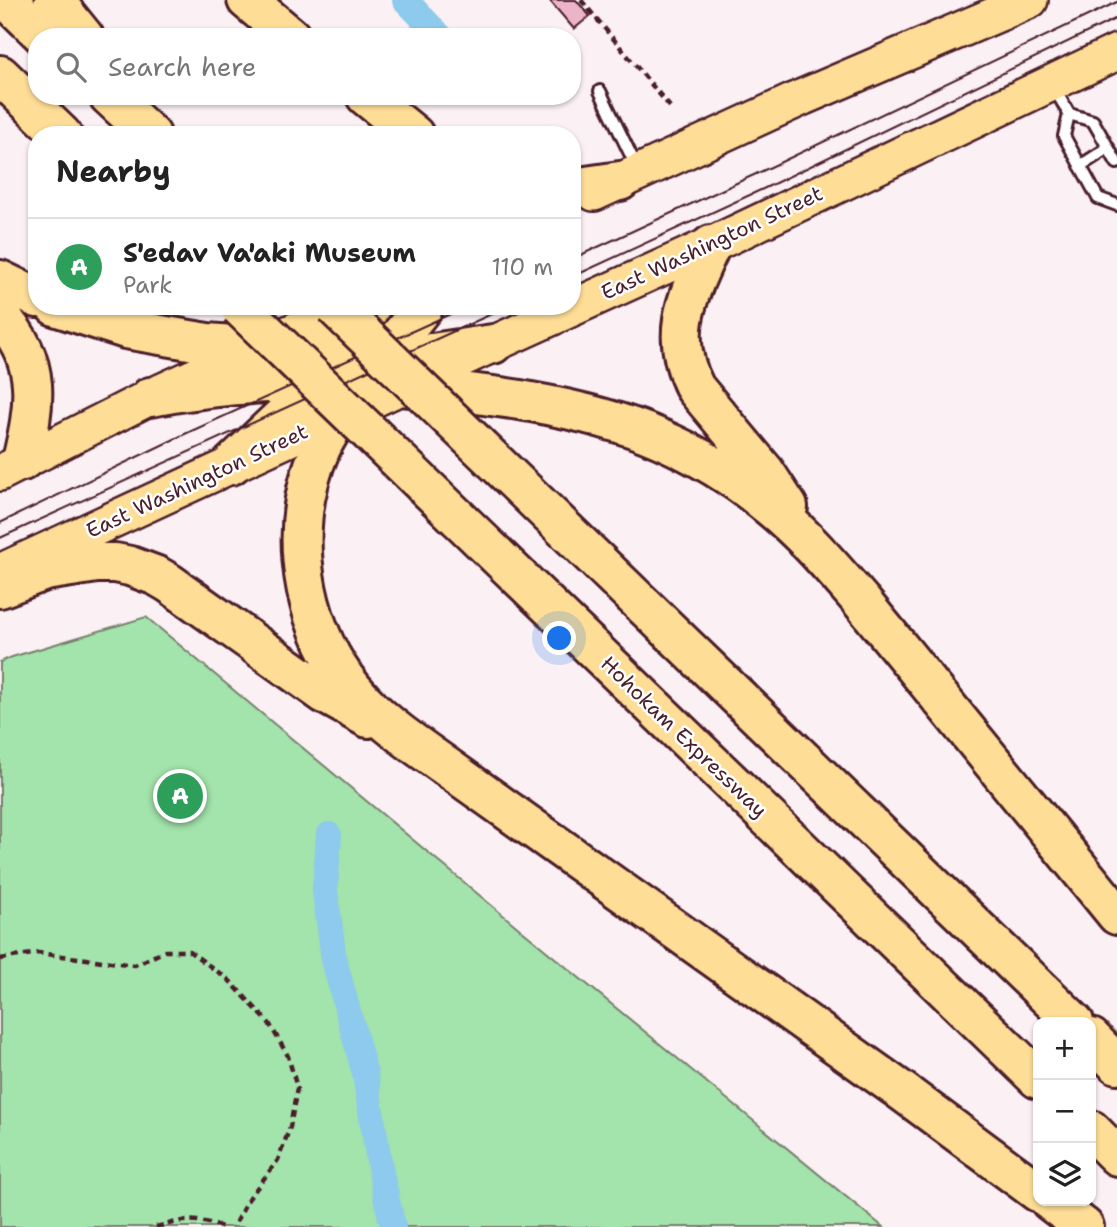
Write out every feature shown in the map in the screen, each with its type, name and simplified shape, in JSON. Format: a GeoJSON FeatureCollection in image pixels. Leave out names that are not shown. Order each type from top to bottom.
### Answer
{"type":"FeatureCollection","features":[{"type":"Feature","properties":{"kind":"highway"},"geometry":{"type":"LineString","coordinates":[[7,0],[36,28]]}},
{"type":"Feature","properties":{"kind":"highway"},"geometry":{"type":"LineString","coordinates":[[54,0],[77,28]]}},
{"type":"Feature","properties":{"kind":"highway"},"geometry":{"type":"LineString","coordinates":[[247,0],[280,28]]}},
{"type":"Feature","properties":{"kind":"highway"},"geometry":{"type":"LineString","coordinates":[[0,75],[28,102]]}},
{"type":"Feature","properties":{"kind":"highway"},"geometry":{"type":"LineString","coordinates":[[31,105],[53,126]]}},
{"type":"Feature","properties":{"kind":"highway"},"geometry":{"type":"LineString","coordinates":[[119,105],[141,126]]}},
{"type":"Feature","properties":{"kind":"highway"},"geometry":{"type":"LineString","coordinates":[[144,105],[162,126]]}},
{"type":"Feature","properties":{"kind":"highway"},"geometry":{"type":"LineString","coordinates":[[355,105],[366,126]]}},
{"type":"Feature","properties":{"kind":"highway"},"geometry":{"type":"LineString","coordinates":[[377,105],[403,126]]}},
{"type":"Feature","properties":{"kind":"highway"},"geometry":{"type":"LineString","coordinates":[[581,185],[629,177]]}},
{"type":"Feature","properties":{"kind":"highway"},"geometry":{"type":"LineString","coordinates":[[711,245],[690,294],[682,325],[683,358],[688,374],[707,404],[765,472],[819,553]]}},
{"type":"Feature","properties":{"kind":"highway"},"geometry":{"type":"LineString","coordinates":[[0,280],[28,294]]}},
{"type":"Feature","properties":{"kind":"highway"},"geometry":{"type":"LineString","coordinates":[[83,315],[126,329],[207,343],[340,354],[372,385]]}},
{"type":"Feature","properties":{"kind":"highway","name":"Hohokam Expressway"},"geometry":{"type":"LineString","coordinates":[[248,315],[1033,1074]]}},
{"type":"Feature","properties":{"kind":"highway"},"geometry":{"type":"LineString","coordinates":[[343,315],[1069,1017]]}},
{"type":"Feature","properties":{"kind":"highway"},"geometry":{"type":"LineString","coordinates":[[231,465],[288,411],[340,354],[351,341],[365,315]]}},
{"type":"Feature","properties":{"kind":"highway"},"geometry":{"type":"LineString","coordinates":[[418,315],[372,385],[321,448],[308,486],[302,540],[303,573],[320,634],[339,670],[366,704],[413,743],[903,1092],[1033,1188]]}},
{"type":"Feature","properties":{"kind":"highway"},"geometry":{"type":"LineString","coordinates":[[0,316],[24,350],[29,362],[33,389],[31,425],[11,467]]}},
{"type":"Feature","properties":{"kind":"highway"},"geometry":{"type":"LineString","coordinates":[[372,385],[432,353],[493,344]]}},
{"type":"Feature","properties":{"kind":"highway"},"geometry":{"type":"LineString","coordinates":[[150,397],[202,388],[314,382],[372,385],[536,404],[610,421],[659,438],[702,460],[771,507],[819,553],[1117,915]]}},
{"type":"Feature","properties":{"kind":"highway"},"geometry":{"type":"LineString","coordinates":[[0,588],[46,571],[88,564],[116,563],[144,571],[169,583],[325,694],[413,743]]}},
{"type":"Feature","properties":{"kind":"highway"},"geometry":{"type":"LineString","coordinates":[[1096,1043],[1117,1064]]}},
{"type":"Feature","properties":{"kind":"highway"},"geometry":{"type":"LineString","coordinates":[[1096,1135],[1117,1156]]}},
{"type":"Feature","properties":{"kind":"highway"},"geometry":{"type":"LineString","coordinates":[[1057,1206],[1084,1227]]}},
{"type":"Feature","properties":{"kind":"main road"},"geometry":{"type":"LineString","coordinates":[[581,199],[803,97],[1030,0]]}},
{"type":"Feature","properties":{"kind":"main road","name":"East Washington Street"},"geometry":{"type":"LineString","coordinates":[[581,304],[1117,52]]}},
{"type":"Feature","properties":{"kind":"main road"},"geometry":{"type":"LineString","coordinates":[[11,467],[150,397],[329,315]]}},
{"type":"Feature","properties":{"kind":"main road","name":"East Washington Street"},"geometry":{"type":"LineString","coordinates":[[493,344],[557,315]]}},
{"type":"Feature","properties":{"kind":"main road","name":"East Washington Street"},"geometry":{"type":"LineString","coordinates":[[0,572],[231,465],[372,385]]}},
{"type":"Feature","properties":{"kind":"lane"},"geometry":{"type":"LineString","coordinates":[[1052,83],[1069,114],[1064,136],[1098,198],[1117,205]]}},
{"type":"Feature","properties":{"kind":"lane"},"geometry":{"type":"LineString","coordinates":[[600,91],[629,177]]}},
{"type":"Feature","properties":{"kind":"lane"},"geometry":{"type":"LineString","coordinates":[[1069,114],[1093,121],[1117,163]]}},
{"type":"Feature","properties":{"kind":"lane"},"geometry":{"type":"LineString","coordinates":[[1080,166],[1108,148]]}},
{"type":"Feature","properties":{"kind":"path"},"geometry":{"type":"LineString","coordinates":[[581,0],[671,108]]}},
{"type":"Feature","properties":{"kind":"path"},"geometry":{"type":"LineString","coordinates":[[0,960],[38,953],[135,965],[165,951],[189,951],[228,979],[270,1023],[288,1056],[297,1088],[293,1114],[278,1160],[247,1201],[233,1227]]}},
{"type":"Feature","properties":{"kind":"path"},"geometry":{"type":"LineString","coordinates":[[156,1227],[183,1220],[205,1220],[222,1227]]}},
{"type":"Feature","properties":{"kind":"green space"},"geometry":{"type":"Polygon","coordinates":[[[146,617],[883,1227],[0,1227],[0,662],[146,617]]]}},
{"type":"Feature","properties":{"kind":"building"},"geometry":{"type":"Polygon","coordinates":[[[549,0],[576,0],[590,16],[573,28],[549,0]]]}},
{"type":"Feature","properties":{"kind":"waterway"},"geometry":{"type":"LineString","coordinates":[[405,0],[432,28]]}},
{"type":"Feature","properties":{"kind":"waterway"},"geometry":{"type":"LineString","coordinates":[[329,835],[325,890],[334,960],[365,1074],[393,1227]]}},
{"type":"Feature","properties":{"kind":"tram line"},"geometry":{"type":"LineString","coordinates":[[581,255],[1117,2]]}},
{"type":"Feature","properties":{"kind":"tram line"},"geometry":{"type":"LineString","coordinates":[[581,273],[765,188],[1117,18]]}},
{"type":"Feature","properties":{"kind":"tram line"},"geometry":{"type":"LineString","coordinates":[[0,523],[187,433],[448,315]]}},
{"type":"Feature","properties":{"kind":"tram line"},"geometry":{"type":"LineString","coordinates":[[0,538],[489,315]]}},
{"type":"Feature","properties":{"kind":"place","name":"S'edav Va'aki Museum"},"geometry":{"type":"Point","coordinates":[180,796]}}]}
